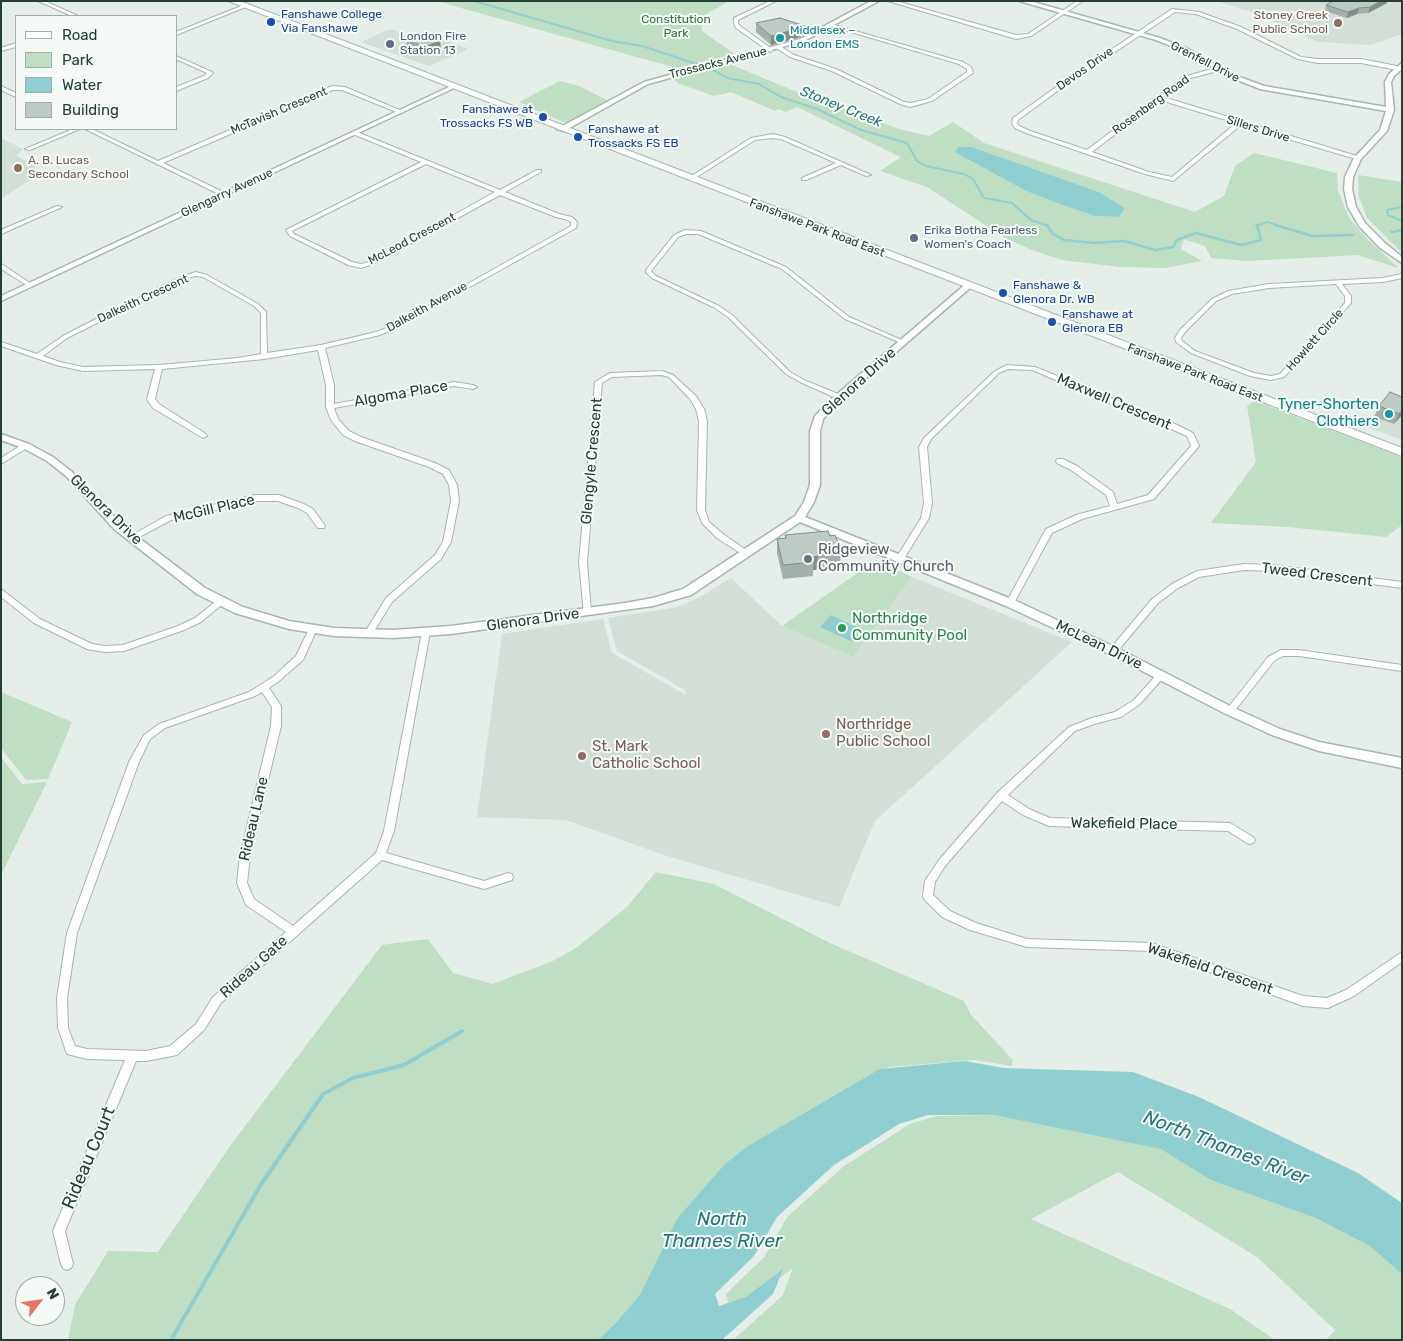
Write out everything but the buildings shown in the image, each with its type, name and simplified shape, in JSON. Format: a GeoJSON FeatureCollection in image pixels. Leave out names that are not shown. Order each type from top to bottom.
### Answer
{"type":"FeatureCollection","features":[{"type":"Feature","properties":{"kind":"main road","name":"Fanshawe Park Road East"},"geometry":{"type":"LineString","coordinates":[[232,1],[1402,452]]}},
{"type":"Feature","properties":{"kind":"street"},"geometry":{"type":"LineString","coordinates":[[40,1],[74,15]]}},
{"type":"Feature","properties":{"kind":"street"},"geometry":{"type":"LineString","coordinates":[[770,50],[738,27],[736,19],[774,1]]}},
{"type":"Feature","properties":{"kind":"street","name":"Trossacks Avenue"},"geometry":{"type":"LineString","coordinates":[[561,129],[646,83],[778,48],[808,37],[876,1]]}},
{"type":"Feature","properties":{"kind":"street"},"geometry":{"type":"LineString","coordinates":[[890,1],[1016,37],[1029,36],[1081,1]]}},
{"type":"Feature","properties":{"kind":"street","name":"Grenfell Drive"},"geometry":{"type":"LineString","coordinates":[[1022,1],[1137,33],[1179,47],[1219,69],[1262,88],[1390,110]]}},
{"type":"Feature","properties":{"kind":"street"},"geometry":{"type":"LineString","coordinates":[[178,33],[246,6]]}},
{"type":"Feature","properties":{"kind":"street","name":"Devos Drive"},"geometry":{"type":"LineString","coordinates":[[1240,123],[1172,179],[1022,130],[1014,123],[1015,119],[1168,12],[1186,10],[1238,28],[1300,58],[1318,61],[1361,61],[1401,67]]}},
{"type":"Feature","properties":{"kind":"street"},"geometry":{"type":"LineString","coordinates":[[778,48],[792,56],[834,70],[902,103],[910,105],[930,100],[970,73],[969,68],[961,64],[833,25]]}},
{"type":"Feature","properties":{"kind":"street"},"geometry":{"type":"LineString","coordinates":[[1,50],[15,44]]}},
{"type":"Feature","properties":{"kind":"street"},"geometry":{"type":"LineString","coordinates":[[178,58],[210,73],[178,88]]}},
{"type":"Feature","properties":{"kind":"street"},"geometry":{"type":"LineString","coordinates":[[1401,67],[1390,75],[1388,82],[1390,110],[1383,131],[1358,158],[1349,177],[1348,189],[1352,207],[1362,224],[1382,245],[1402,261]]}},
{"type":"Feature","properties":{"kind":"street","name":"Rosenberg Road"},"geometry":{"type":"LineString","coordinates":[[1088,152],[1185,78],[1219,69]]}},
{"type":"Feature","properties":{"kind":"street","name":"Glengarry Avenue"},"geometry":{"type":"LineString","coordinates":[[1,298],[453,87]]}},
{"type":"Feature","properties":{"kind":"street"},"geometry":{"type":"LineString","coordinates":[[1,88],[15,95]]}},
{"type":"Feature","properties":{"kind":"street","name":"McTavish Crescent"},"geometry":{"type":"LineString","coordinates":[[158,163],[332,88],[343,88],[401,112]]}},
{"type":"Feature","properties":{"kind":"street","name":"Sillers Drive"},"geometry":{"type":"LineString","coordinates":[[1159,98],[1358,158]]}},
{"type":"Feature","properties":{"kind":"street"},"geometry":{"type":"LineString","coordinates":[[28,149],[75,130]]}},
{"type":"Feature","properties":{"kind":"street"},"geometry":{"type":"LineString","coordinates":[[90,130],[223,194]]}},
{"type":"Feature","properties":{"kind":"street","name":"Dalkeith Avenue"},"geometry":{"type":"LineString","coordinates":[[1,344],[37,357],[83,369],[159,367],[264,357],[321,347],[378,334],[574,227],[574,222],[570,218],[558,216],[355,133]]}},
{"type":"Feature","properties":{"kind":"street"},"geometry":{"type":"LineString","coordinates":[[690,179],[761,137],[783,138],[868,175]]}},
{"type":"Feature","properties":{"kind":"street","name":"McLeod Crescent"},"geometry":{"type":"LineString","coordinates":[[426,162],[289,230],[292,235],[350,264],[361,266],[371,264],[539,171]]}},
{"type":"Feature","properties":{"kind":"street"},"geometry":{"type":"LineString","coordinates":[[804,180],[841,163]]}},
{"type":"Feature","properties":{"kind":"street"},"geometry":{"type":"LineString","coordinates":[[1,232],[59,208]]}},
{"type":"Feature","properties":{"kind":"street"},"geometry":{"type":"LineString","coordinates":[[839,396],[802,381],[788,373],[730,316],[717,307],[654,277],[648,271],[676,236],[685,232],[698,232],[784,268],[846,318],[903,342]]}},
{"type":"Feature","properties":{"kind":"street"},"geometry":{"type":"LineString","coordinates":[[1,266],[30,285]]}},
{"type":"Feature","properties":{"kind":"street","name":"Dalkeith Crescent"},"geometry":{"type":"LineString","coordinates":[[37,357],[65,337],[185,277],[196,274],[205,276],[256,305],[264,313],[264,357]]}},
{"type":"Feature","properties":{"kind":"street","name":"Howlett Circle"},"geometry":{"type":"LineString","coordinates":[[1338,282],[1348,296],[1348,303],[1282,376],[1271,378],[1252,375],[1192,352],[1179,342],[1182,331],[1214,300],[1226,293],[1254,288],[1338,282],[1382,280],[1402,276]]}},
{"type":"Feature","properties":{"kind":"street","name":"Glenora Drive"},"geometry":{"type":"LineString","coordinates":[[1,437],[26,446],[50,459],[69,474],[118,527],[201,591],[239,610],[288,625],[368,634],[426,632],[653,602],[687,592],[798,518],[809,502],[815,485],[815,431],[818,418],[839,396],[968,286]]}},
{"type":"Feature","properties":{"kind":"street"},"geometry":{"type":"LineString","coordinates":[[321,347],[330,384],[330,407],[335,420],[346,433],[432,465],[446,472],[454,485],[455,501],[447,542],[438,557],[389,600],[368,634]]}},
{"type":"Feature","properties":{"kind":"street"},"geometry":{"type":"LineString","coordinates":[[159,367],[151,399],[156,406],[203,436]]}},
{"type":"Feature","properties":{"kind":"street","name":"Maxwell Crescent"},"geometry":{"type":"LineString","coordinates":[[899,560],[925,518],[928,503],[923,447],[928,438],[997,372],[1007,367],[1033,368],[1190,435],[1195,446],[1151,497],[1079,517],[1049,531],[1010,603]]}},
{"type":"Feature","properties":{"kind":"street","name":"Glengyle Crescent"},"geometry":{"type":"LineString","coordinates":[[587,612],[583,562],[599,382],[610,375],[662,373],[671,376],[693,398],[703,420],[701,510],[706,523],[720,536],[745,552]]}},
{"type":"Feature","properties":{"kind":"street","name":"Algoma Place"},"geometry":{"type":"LineString","coordinates":[[330,407],[454,384],[473,387]]}},
{"type":"Feature","properties":{"kind":"street"},"geometry":{"type":"LineString","coordinates":[[1,462],[26,446]]}},
{"type":"Feature","properties":{"kind":"street"},"geometry":{"type":"LineString","coordinates":[[1060,461],[1074,468],[1110,494],[1114,508]]}},
{"type":"Feature","properties":{"kind":"street","name":"McGill Place"},"geometry":{"type":"LineString","coordinates":[[131,538],[169,518],[255,498],[279,498],[301,506],[310,511],[321,526]]}},
{"type":"Feature","properties":{"kind":"street","name":"McLean Drive"},"geometry":{"type":"LineString","coordinates":[[798,518],[1010,603],[1113,651],[1230,711],[1276,732],[1319,746],[1402,764]]}},
{"type":"Feature","properties":{"kind":"street","name":"Tweed Crescent"},"geometry":{"type":"LineString","coordinates":[[1113,651],[1155,601],[1175,586],[1197,574],[1244,567],[1273,568],[1402,585]]}},
{"type":"Feature","properties":{"kind":"street"},"geometry":{"type":"LineString","coordinates":[[1,592],[37,621],[90,647],[105,649],[124,648],[180,628],[198,620],[222,601]]}},
{"type":"Feature","properties":{"kind":"street","name":"Rideau Gate"},"geometry":{"type":"LineString","coordinates":[[313,629],[300,658],[276,680],[252,694],[162,726],[147,737],[134,762],[72,933],[62,998],[63,1028],[71,1050],[87,1054],[146,1056],[173,1051],[200,1027],[217,1000],[380,855],[389,832],[426,632]]}},
{"type":"Feature","properties":{"kind":"street"},"geometry":{"type":"LineString","coordinates":[[1230,711],[1271,659],[1281,654],[1298,653],[1402,668]]}},
{"type":"Feature","properties":{"kind":"street","name":"Wakefield Crescent"},"geometry":{"type":"LineString","coordinates":[[1161,675],[1137,702],[1118,715],[1092,721],[1072,729],[1001,795],[930,881],[928,896],[946,914],[974,927],[1027,943],[1152,947],[1303,1001],[1328,1003],[1350,993],[1402,956]]}},
{"type":"Feature","properties":{"kind":"street","name":"Rideau Lane"},"geometry":{"type":"LineString","coordinates":[[263,687],[277,706],[276,726],[245,856],[242,883],[250,902],[294,931]]}},
{"type":"Feature","properties":{"kind":"street","name":"Wakefield Place"},"geometry":{"type":"LineString","coordinates":[[1001,795],[1026,812],[1049,822],[1230,827],[1250,840]]}},
{"type":"Feature","properties":{"kind":"street"},"geometry":{"type":"LineString","coordinates":[[380,855],[484,885],[508,877]]}},
{"type":"Feature","properties":{"kind":"street","name":"Rideau Court"},"geometry":{"type":"LineString","coordinates":[[67,1264],[60,1231],[133,1055]]}},
{"type":"Feature","properties":{"kind":"shaded area","name":"Stoney Creek Public School"},"geometry":{"type":"Polygon","coordinates":[[[1216,1],[1395,1],[1402,3],[1402,34],[1371,45],[1319,42],[1248,11],[1216,1]]]}},
{"type":"Feature","properties":{"kind":"shaded area"},"geometry":{"type":"Polygon","coordinates":[[[390,29],[417,39],[429,34],[468,49],[429,66],[361,42],[390,29]]]}},
{"type":"Feature","properties":{"kind":"shaded area","name":"A. B. Lucas Secondary School"},"geometry":{"type":"Polygon","coordinates":[[[1,138],[23,149],[16,156],[34,165],[37,170],[31,179],[1,199],[1,138]]]}},
{"type":"Feature","properties":{"kind":"shaded area"},"geometry":{"type":"Polygon","coordinates":[[[1387,401],[1402,408],[1402,440],[1367,427],[1387,401]]]}},
{"type":"Feature","properties":{"kind":"shaded area","name":"Northridge Public School"},"geometry":{"type":"Polygon","coordinates":[[[912,577],[1072,642],[875,821],[839,907],[664,855],[566,820],[477,817],[502,634],[603,619],[612,653],[686,695],[685,690],[617,651],[608,618],[678,607],[700,597],[731,578],[782,626],[853,657],[912,577]]]}},
{"type":"Feature","properties":{"kind":"green space","name":"Constitution Park"},"geometry":{"type":"Polygon","coordinates":[[[436,1],[729,1],[700,18],[703,32],[735,54],[676,68],[436,1]]]}},
{"type":"Feature","properties":{"kind":"green space"},"geometry":{"type":"Polygon","coordinates":[[[727,63],[797,92],[899,129],[929,136],[953,122],[984,143],[1195,212],[1224,196],[1235,166],[1254,153],[1337,173],[1338,191],[1350,219],[1368,240],[1399,268],[1357,255],[1247,261],[1211,258],[1205,246],[1184,239],[1181,249],[1202,261],[1165,268],[1120,267],[1062,260],[1005,238],[927,187],[880,171],[901,157],[797,107],[786,112],[778,109],[775,111],[731,92],[714,96],[680,84],[671,78],[727,63]],[[958,147],[956,152],[1026,191],[1094,216],[1119,217],[1125,208],[1099,192],[972,147],[958,147]]]}},
{"type":"Feature","properties":{"kind":"green space"},"geometry":{"type":"Polygon","coordinates":[[[560,81],[579,86],[607,100],[569,122],[563,122],[519,102],[560,81]]]}},
{"type":"Feature","properties":{"kind":"green space"},"geometry":{"type":"Polygon","coordinates":[[[1358,175],[1402,182],[1402,253],[1367,218],[1359,197],[1358,175]]]}},
{"type":"Feature","properties":{"kind":"green space"},"geometry":{"type":"Polygon","coordinates":[[[1255,401],[1402,457],[1402,525],[1386,537],[1288,527],[1211,523],[1256,462],[1247,406],[1255,401]]]}},
{"type":"Feature","properties":{"kind":"green space"},"geometry":{"type":"Polygon","coordinates":[[[876,560],[912,577],[853,657],[782,626],[876,560]]]}},
{"type":"Feature","properties":{"kind":"green space"},"geometry":{"type":"Polygon","coordinates":[[[1,692],[72,722],[48,779],[26,780],[1,748],[1,692]]]}},
{"type":"Feature","properties":{"kind":"green space"},"geometry":{"type":"Polygon","coordinates":[[[1,757],[22,784],[47,782],[1,875],[1,757]]]}},
{"type":"Feature","properties":{"kind":"green space"},"geometry":{"type":"Polygon","coordinates":[[[656,872],[714,884],[830,943],[964,1001],[971,1015],[1013,1060],[1012,1066],[975,1060],[888,1067],[757,1145],[648,1294],[606,1340],[68,1340],[75,1305],[108,1251],[158,1252],[230,1146],[382,945],[428,939],[453,973],[493,984],[555,960],[576,948],[627,907],[656,872]]]}},
{"type":"Feature","properties":{"kind":"green space"},"geometry":{"type":"Polygon","coordinates":[[[1004,1115],[1170,1150],[1325,1218],[1379,1246],[1402,1267],[1402,1340],[1326,1340],[1335,1330],[1257,1257],[1118,1172],[1031,1219],[1230,1309],[1275,1340],[733,1340],[783,1295],[793,1268],[756,1296],[729,1305],[726,1294],[765,1256],[787,1217],[844,1166],[910,1124],[937,1116],[1004,1115]]]}},
{"type":"Feature","properties":{"kind":"water"},"geometry":{"type":"Polygon","coordinates":[[[958,147],[972,147],[1099,192],[1125,208],[1119,217],[1094,216],[1060,204],[1026,191],[955,152],[958,147]]]}},
{"type":"Feature","properties":{"kind":"water","name":"Northridge Community Pool"},"geometry":{"type":"Polygon","coordinates":[[[831,615],[863,630],[853,642],[820,627],[831,615]]]}},
{"type":"Feature","properties":{"kind":"water","name":"North Thames River"},"geometry":{"type":"Polygon","coordinates":[[[965,1061],[1003,1068],[1133,1072],[1199,1097],[1358,1173],[1402,1203],[1402,1274],[1370,1246],[1316,1218],[1211,1180],[1161,1149],[995,1115],[928,1115],[899,1124],[834,1165],[777,1217],[754,1256],[715,1294],[719,1306],[746,1297],[783,1269],[773,1294],[722,1340],[598,1340],[615,1324],[640,1295],[677,1219],[725,1164],[748,1146],[880,1069],[965,1061]]]}},
{"type":"Feature","properties":{"kind":"waterway","name":"Stoney Creek"},"geometry":{"type":"LineString","coordinates":[[474,1],[612,41],[642,46],[712,69],[727,78],[759,84],[781,97],[817,109],[861,130],[907,143],[917,161],[926,166],[964,174],[973,179],[984,198],[1012,203],[1031,220],[1048,226]]}},
{"type":"Feature","properties":{"kind":"waterway","name":"Stoney Creek"},"geometry":{"type":"LineString","coordinates":[[1402,207],[1387,210],[1388,215],[1402,221]]}},
{"type":"Feature","properties":{"kind":"waterway","name":"Stoney Creek"},"geometry":{"type":"LineString","coordinates":[[1257,226],[1267,222],[1279,226]]}},
{"type":"Feature","properties":{"kind":"waterway","name":"Stoney Creek"},"geometry":{"type":"LineString","coordinates":[[1275,225],[1312,236],[1353,235]]}},
{"type":"Feature","properties":{"kind":"waterway","name":"Stoney Creek"},"geometry":{"type":"LineString","coordinates":[[1048,226],[1053,234],[1064,240],[1094,243],[1124,241],[1155,250],[1173,247],[1177,240],[1196,233],[1241,245],[1261,240],[1257,226]]}},
{"type":"Feature","properties":{"kind":"waterway","name":"Stoney Creek"},"geometry":{"type":"LineString","coordinates":[[1391,232],[1402,230]]}},
{"type":"Feature","properties":{"kind":"waterway"},"geometry":{"type":"LineString","coordinates":[[171,1340],[260,1186],[323,1094],[353,1078],[404,1065],[462,1031]]}},
{"type":"Feature","properties":{"kind":"place","name":"Fanshawe College Via Fanshawe"},"geometry":{"type":"Point","coordinates":[271,22]}},
{"type":"Feature","properties":{"kind":"place","name":"Stoney Creek Public School"},"geometry":{"type":"Point","coordinates":[1338,23]}},
{"type":"Feature","properties":{"kind":"place","name":"Middlesex – London EMS"},"geometry":{"type":"Point","coordinates":[780,38]}},
{"type":"Feature","properties":{"kind":"place","name":"London Fire Station 13"},"geometry":{"type":"Point","coordinates":[390,44]}},
{"type":"Feature","properties":{"kind":"place","name":"Fanshawe at Trossacks FS WB"},"geometry":{"type":"Point","coordinates":[543,117]}},
{"type":"Feature","properties":{"kind":"place","name":"Fanshawe at Trossacks FS EB"},"geometry":{"type":"Point","coordinates":[578,137]}},
{"type":"Feature","properties":{"kind":"place","name":"A. B. Lucas Secondary School"},"geometry":{"type":"Point","coordinates":[18,168]}},
{"type":"Feature","properties":{"kind":"place","name":"Erika Botha Fearless Women's Coach"},"geometry":{"type":"Point","coordinates":[914,238]}},
{"type":"Feature","properties":{"kind":"place","name":"Fanshawe & Glenora Dr. WB"},"geometry":{"type":"Point","coordinates":[1003,293]}},
{"type":"Feature","properties":{"kind":"place","name":"Fanshawe at Glenora EB"},"geometry":{"type":"Point","coordinates":[1052,322]}},
{"type":"Feature","properties":{"kind":"place","name":"Tyner-Shorten Clothiers"},"geometry":{"type":"Point","coordinates":[1389,414]}},
{"type":"Feature","properties":{"kind":"place","name":"Ridgeview Community Church"},"geometry":{"type":"Point","coordinates":[808,559]}},
{"type":"Feature","properties":{"kind":"place","name":"Northridge Community Pool"},"geometry":{"type":"Point","coordinates":[842,628]}},
{"type":"Feature","properties":{"kind":"place","name":"Northridge Public School"},"geometry":{"type":"Point","coordinates":[826,734]}},
{"type":"Feature","properties":{"kind":"place","name":"St. Mark Catholic School"},"geometry":{"type":"Point","coordinates":[582,756]}}]}
